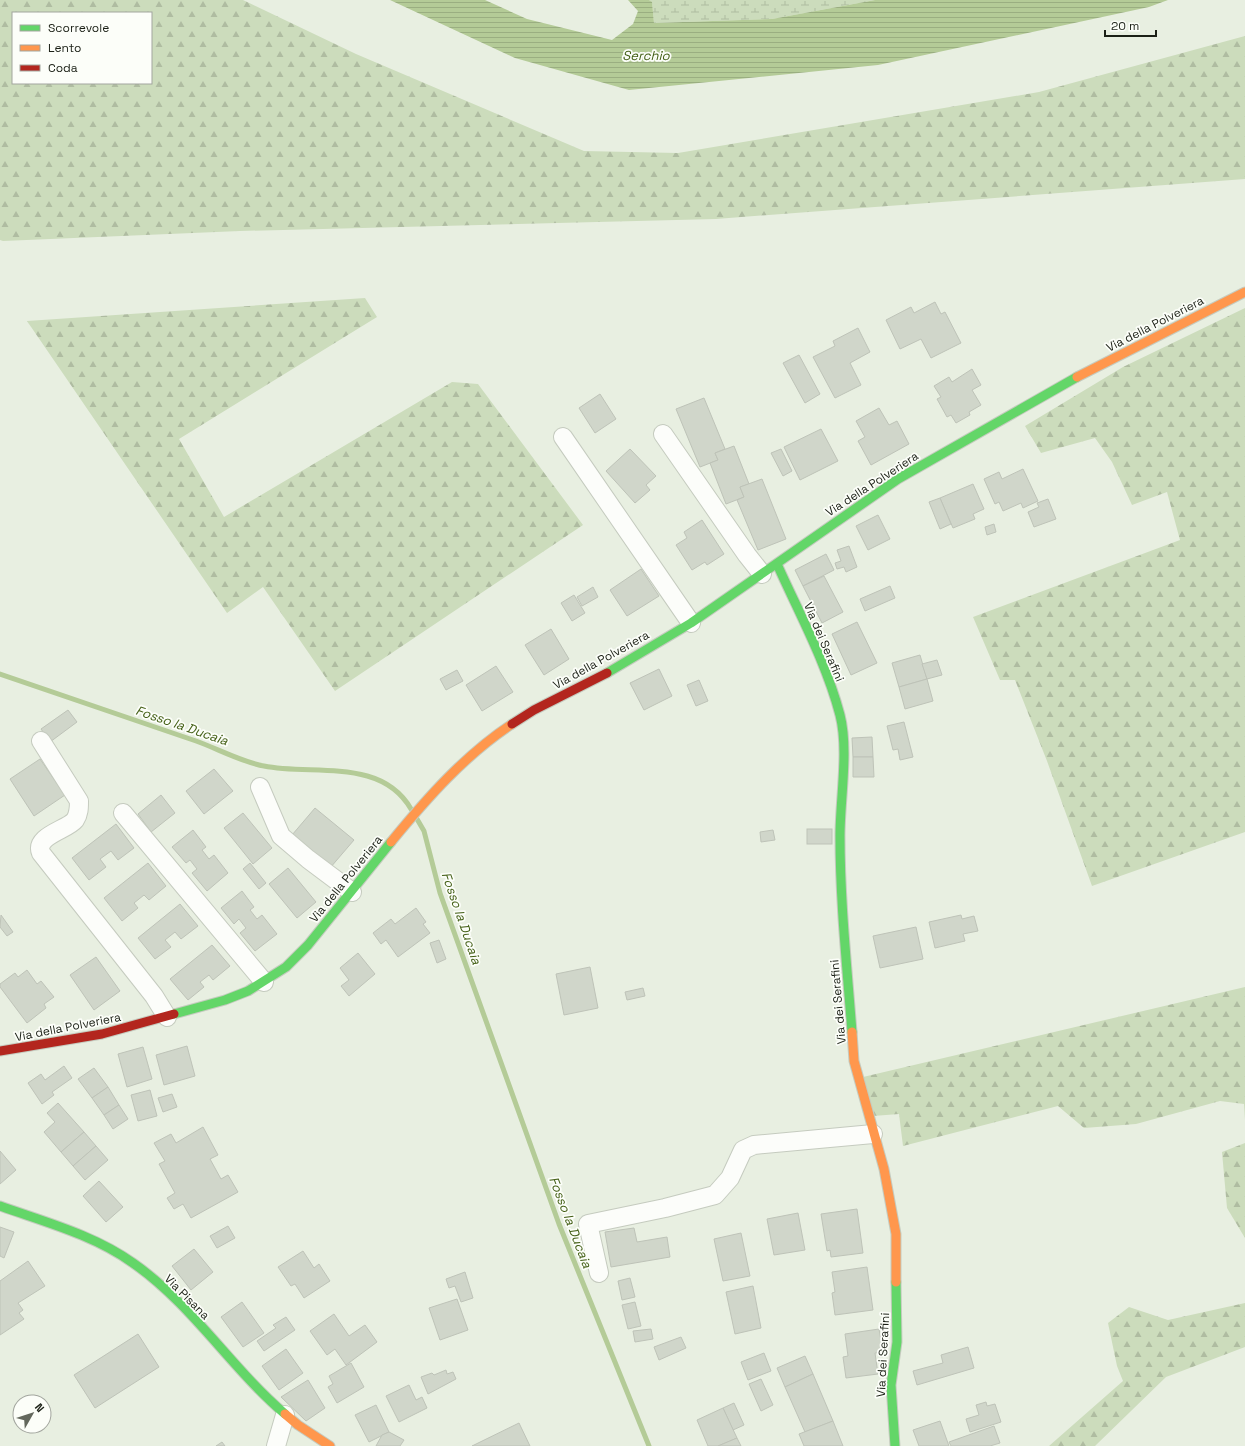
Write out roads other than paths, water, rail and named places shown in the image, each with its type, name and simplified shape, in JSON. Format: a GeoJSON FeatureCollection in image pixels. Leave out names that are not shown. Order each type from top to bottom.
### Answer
{"type":"FeatureCollection","features":[{"type":"Feature","properties":{"kind":"street","name":"Via della Polveriera"},"geometry":{"type":"LineString","coordinates":[[0,1052],[102,1034],[167,1017],[248,992],[286,967],[308,945],[420,806],[449,776],[497,734],[534,710],[617,668],[691,623],[898,479],[1064,383],[1245,292]]}},
{"type":"Feature","properties":{"kind":"street"},"geometry":{"type":"LineString","coordinates":[[663,434],[747,555],[769,569]]}},
{"type":"Feature","properties":{"kind":"street"},"geometry":{"type":"LineString","coordinates":[[563,437],[691,623]]}},
{"type":"Feature","properties":{"kind":"street","name":"Via dei Serafini"},"geometry":{"type":"LineString","coordinates":[[769,569],[828,677],[840,716],[843,742],[840,836],[843,914],[854,1061],[873,1134],[884,1169],[896,1234],[898,1342],[891,1386],[895,1446]]}},
{"type":"Feature","properties":{"kind":"street"},"geometry":{"type":"LineString","coordinates":[[41,741],[79,801],[79,810],[74,821],[50,835],[41,843],[41,853],[154,996],[167,1017]]}},
{"type":"Feature","properties":{"kind":"street"},"geometry":{"type":"LineString","coordinates":[[260,787],[281,836],[308,859],[352,892]]}},
{"type":"Feature","properties":{"kind":"street"},"geometry":{"type":"LineString","coordinates":[[123,813],[264,982]]}},
{"type":"Feature","properties":{"kind":"street"},"geometry":{"type":"LineString","coordinates":[[599,1273],[588,1224],[665,1208],[715,1195],[730,1178],[744,1150],[754,1145],[873,1134]]}},
{"type":"Feature","properties":{"kind":"street","name":"Via Pisana"},"geometry":{"type":"LineString","coordinates":[[0,1206],[100,1242],[137,1265],[173,1297],[266,1398],[320,1444]]}},
{"type":"Feature","properties":{"kind":"street"},"geometry":{"type":"LineString","coordinates":[[276,1446],[285,1415]]}},
{"type":"Feature","properties":{"kind":"water","name":"Serchio"},"geometry":{"type":"Polygon","coordinates":[[[390,0],[485,0],[527,19],[612,40],[633,24],[638,11],[628,0],[649,0],[652,2],[654,23],[772,19],[875,0],[1168,0],[1149,7],[878,65],[629,90],[515,58],[390,0]]]}},
{"type":"Feature","properties":{"kind":"waterway","name":"Fosso la Ducaia"},"geometry":{"type":"LineString","coordinates":[[0,674],[196,741],[239,759],[256,764],[283,769],[324,770],[364,775],[382,782],[398,793],[411,809]]}},
{"type":"Feature","properties":{"kind":"waterway","name":"Fosso la Ducaia"},"geometry":{"type":"LineString","coordinates":[[417,819],[424,831],[440,893],[559,1224],[649,1446]]}}]}
